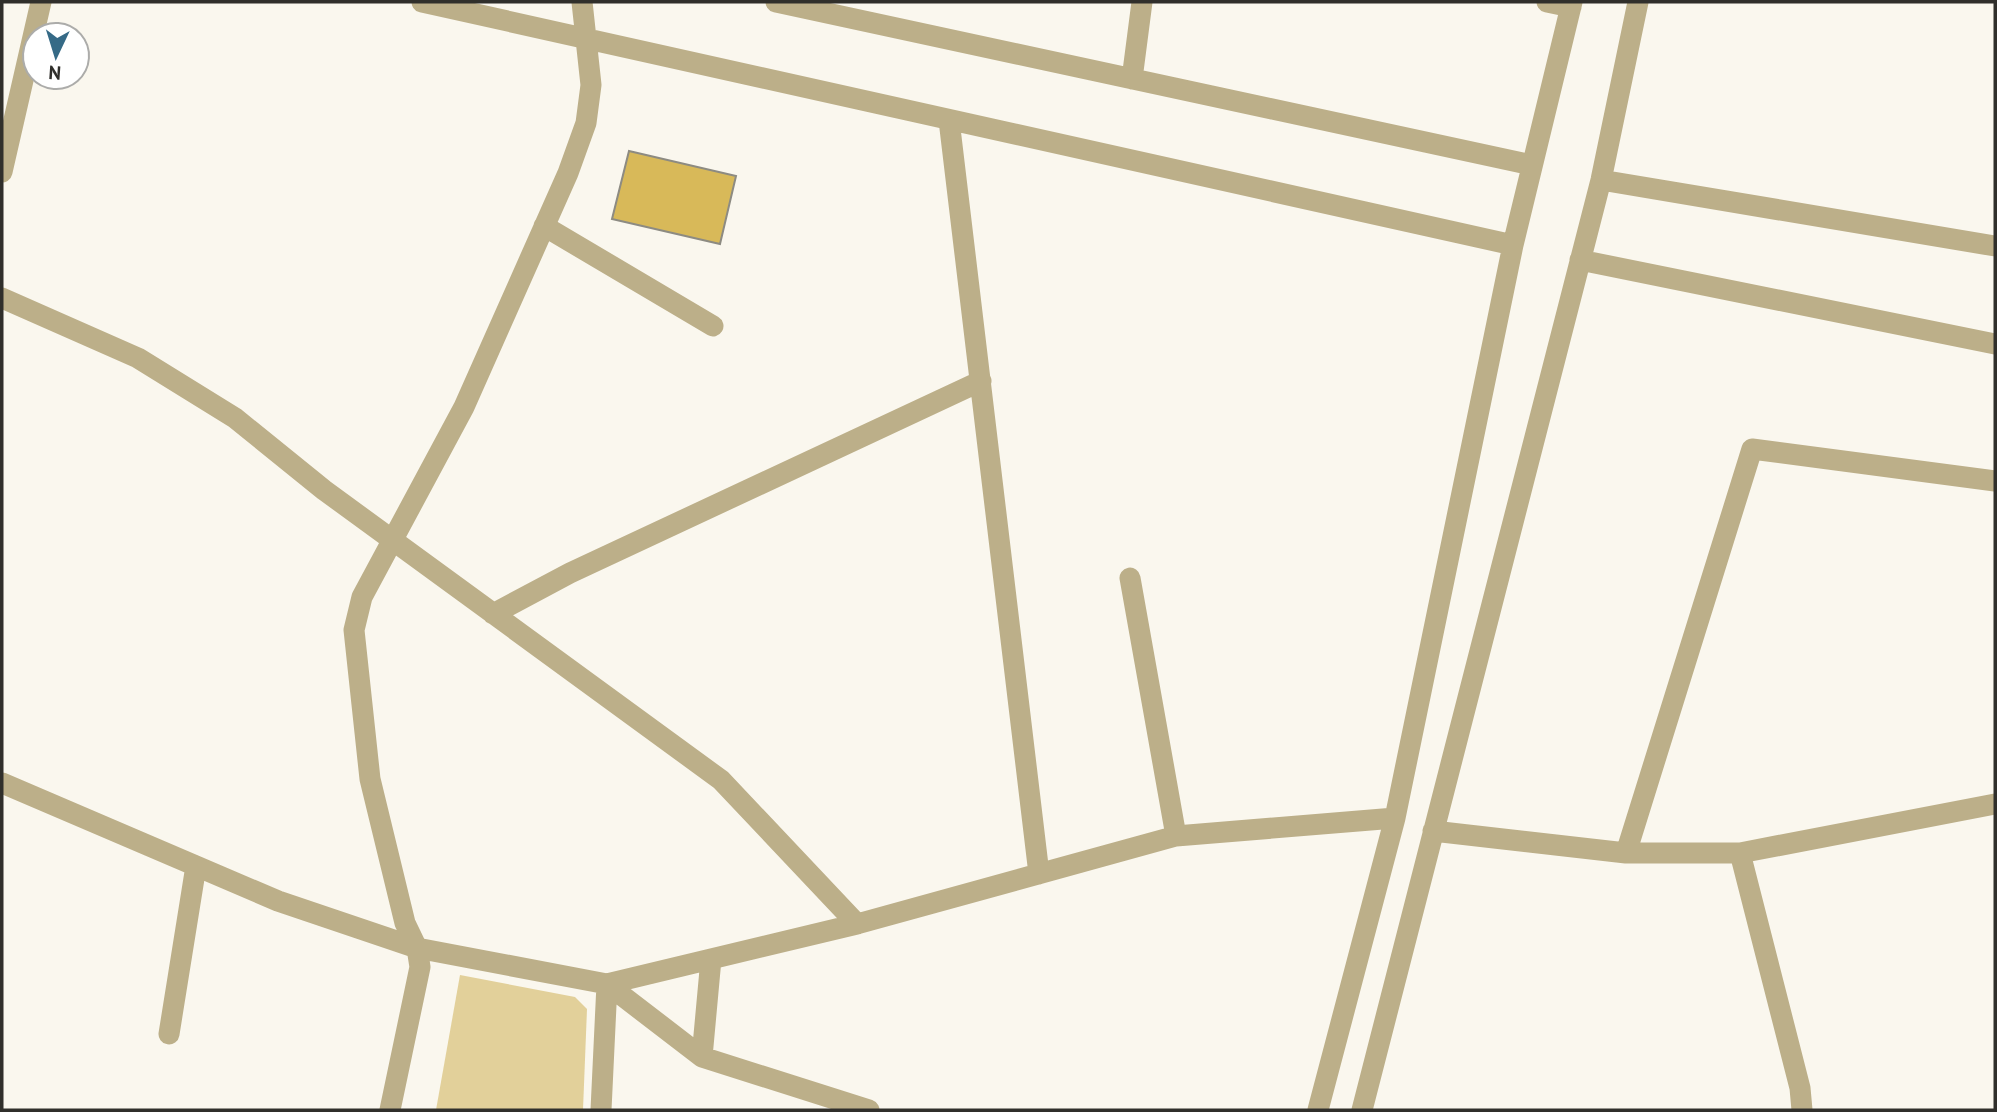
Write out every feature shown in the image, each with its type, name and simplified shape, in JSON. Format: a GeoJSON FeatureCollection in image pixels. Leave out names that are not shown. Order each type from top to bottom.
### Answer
{"type":"FeatureCollection","features":[{"type":"Feature","properties":{"kind":"street"},"geometry":{"type":"LineString","coordinates":[[2,172],[41,2]]}},
{"type":"Feature","properties":{"kind":"street"},"geometry":{"type":"LineString","coordinates":[[422,2],[1513,245]]}},
{"type":"Feature","properties":{"kind":"street"},"geometry":{"type":"LineString","coordinates":[[390,1110],[420,967],[417,948],[405,923],[370,779],[354,630],[362,597],[464,407],[568,173],[586,123],[591,85],[582,2]]}},
{"type":"Feature","properties":{"kind":"street"},"geometry":{"type":"LineString","coordinates":[[776,2],[1532,165]]}},
{"type":"Feature","properties":{"kind":"street"},"geometry":{"type":"LineString","coordinates":[[1132,79],[1142,2]]}},
{"type":"Feature","properties":{"kind":"street"},"geometry":{"type":"LineString","coordinates":[[1318,1110],[1395,818],[1513,245],[1571,4],[1547,2]]}},
{"type":"Feature","properties":{"kind":"street"},"geometry":{"type":"LineString","coordinates":[[1362,1110],[1601,180],[1637,2]]}},
{"type":"Feature","properties":{"kind":"street"},"geometry":{"type":"LineString","coordinates":[[949,120],[1039,874]]}},
{"type":"Feature","properties":{"kind":"street"},"geometry":{"type":"LineString","coordinates":[[1601,180],[1995,246]]}},
{"type":"Feature","properties":{"kind":"street"},"geometry":{"type":"LineString","coordinates":[[544,226],[713,326]]}},
{"type":"Feature","properties":{"kind":"street"},"geometry":{"type":"LineString","coordinates":[[1580,260],[1995,344]]}},
{"type":"Feature","properties":{"kind":"street"},"geometry":{"type":"LineString","coordinates":[[2,298],[138,358],[235,418],[391,540],[721,780],[857,925]]}},
{"type":"Feature","properties":{"kind":"street"},"geometry":{"type":"LineString","coordinates":[[493,614],[581,567],[981,381]]}},
{"type":"Feature","properties":{"kind":"street"},"geometry":{"type":"LineString","coordinates":[[1626,853],[1752,449],[1995,481]]}},
{"type":"Feature","properties":{"kind":"street"},"geometry":{"type":"LineString","coordinates":[[1130,578],[1177,836]]}},
{"type":"Feature","properties":{"kind":"street"},"geometry":{"type":"LineString","coordinates":[[2,783],[278,901],[417,948],[607,984],[857,925],[1177,836],[1395,818]]}},
{"type":"Feature","properties":{"kind":"street"},"geometry":{"type":"LineString","coordinates":[[1433,831],[1626,853],[1740,853],[1995,804]]}},
{"type":"Feature","properties":{"kind":"street"},"geometry":{"type":"LineString","coordinates":[[1740,853],[1800,1088],[1802,1110]]}},
{"type":"Feature","properties":{"kind":"street"},"geometry":{"type":"LineString","coordinates":[[169,1034],[196,866]]}},
{"type":"Feature","properties":{"kind":"street"},"geometry":{"type":"LineString","coordinates":[[702,1057],[711,959]]}},
{"type":"Feature","properties":{"kind":"street"},"geometry":{"type":"LineString","coordinates":[[607,984],[702,1057],[869,1110]]}},
{"type":"Feature","properties":{"kind":"street"},"geometry":{"type":"LineString","coordinates":[[601,1110],[607,984]]}},
{"type":"Feature","properties":{"kind":"shaded area"},"geometry":{"type":"Polygon","coordinates":[[[460,975],[575,997],[587,1009],[583,1110],[436,1110],[460,975]]]}},
{"type":"Feature","properties":{"kind":"building"},"geometry":{"type":"Polygon","coordinates":[[[629,151],[736,176],[720,244],[612,219],[629,151]]]}}]}
